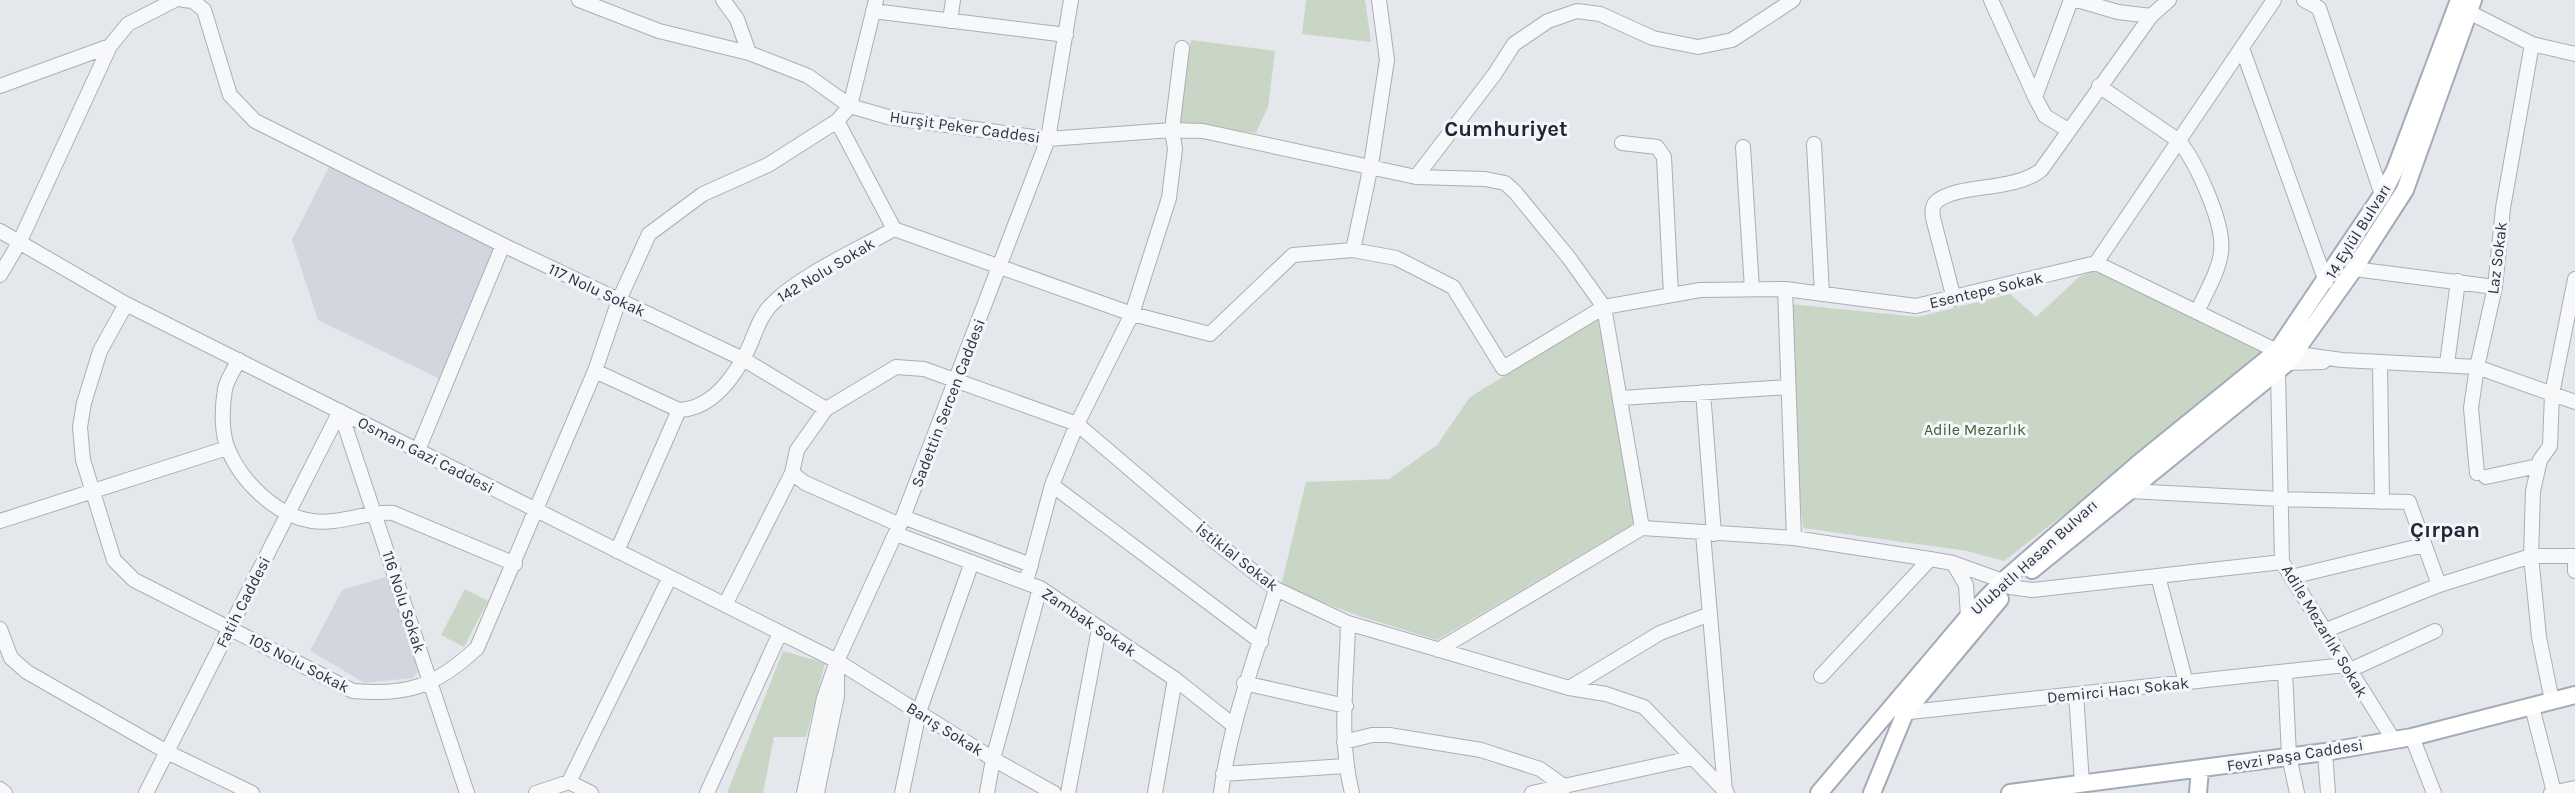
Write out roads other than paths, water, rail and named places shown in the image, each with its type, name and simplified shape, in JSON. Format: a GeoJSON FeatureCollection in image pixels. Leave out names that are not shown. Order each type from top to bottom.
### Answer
{"type":"FeatureCollection","features":[{"type":"Feature","properties":{"kind":"main road","name":"14 Eylül Bulvarı"},"geometry":{"type":"LineString","coordinates":[[2284,360],[2326,282],[2382,195],[2395,170],[2464,4]]}},
{"type":"Feature","properties":{"kind":"main road","name":"14 Eylül Bulvarı"},"geometry":{"type":"LineString","coordinates":[[2284,360],[2354,269],[2405,190],[2464,4]]}},
{"type":"Feature","properties":{"kind":"main road","name":"Ulubatlı Hasan Bulvarı"},"geometry":{"type":"LineString","coordinates":[[1819,793],[1953,652],[2006,584],[2130,491],[2284,360]]}},
{"type":"Feature","properties":{"kind":"main road","name":"Ulubatlı Hasan Bulvarı"},"geometry":{"type":"LineString","coordinates":[[1872,793],[1897,712],[1968,617],[2139,463],[2284,360]]}},
{"type":"Feature","properties":{"kind":"main road","name":"Fevzi Paşa Caddesi"},"geometry":{"type":"LineString","coordinates":[[2014,793],[2074,787],[2100,787],[2200,769],[2325,752],[2412,736],[2575,695]]}},
{"type":"Feature","properties":{"kind":"main road"},"geometry":{"type":"LineString","coordinates":[[2199,793],[2200,769]]}},
{"type":"Feature","properties":{"kind":"street"},"geometry":{"type":"LineString","coordinates":[[0,276],[19,243],[110,46],[128,24],[175,0]]}},
{"type":"Feature","properties":{"kind":"street","name":"117 Nolu Sokak"},"geometry":{"type":"LineString","coordinates":[[183,0],[193,1],[204,10],[230,95],[255,121],[503,245],[744,359],[826,409]]}},
{"type":"Feature","properties":{"kind":"street","name":"Hurşit Peker Caddesi"},"geometry":{"type":"LineString","coordinates":[[579,0],[659,31],[749,53],[808,76],[850,106],[888,117],[1048,139],[1172,130],[1203,132],[1371,165],[1416,177],[1485,179],[1505,183],[1569,258],[1604,307]]}},
{"type":"Feature","properties":{"kind":"street"},"geometry":{"type":"LineString","coordinates":[[723,0],[737,19],[749,53]]}},
{"type":"Feature","properties":{"kind":"street"},"geometry":{"type":"LineString","coordinates":[[950,21],[952,0]]}},
{"type":"Feature","properties":{"kind":"street","name":"Sadettin Sercen Caddesi"},"geometry":{"type":"LineString","coordinates":[[804,793],[824,699],[837,661],[900,525],[958,380],[1048,139],[1071,0]]}},
{"type":"Feature","properties":{"kind":"street"},"geometry":{"type":"LineString","coordinates":[[1353,250],[1371,165],[1387,60],[1380,0]]}},
{"type":"Feature","properties":{"kind":"street"},"geometry":{"type":"LineString","coordinates":[[1416,177],[1494,75],[1514,44],[1548,21],[1577,11],[1600,14],[1653,38],[1698,47],[1732,40],[1793,0]]}},
{"type":"Feature","properties":{"kind":"street"},"geometry":{"type":"LineString","coordinates":[[1991,0],[2045,116],[2068,130]]}},
{"type":"Feature","properties":{"kind":"street"},"geometry":{"type":"LineString","coordinates":[[2035,97],[2070,0]]}},
{"type":"Feature","properties":{"kind":"street"},"geometry":{"type":"LineString","coordinates":[[2077,0],[2118,12],[2151,16]]}},
{"type":"Feature","properties":{"kind":"street"},"geometry":{"type":"LineString","coordinates":[[1954,299],[1933,219],[1932,208],[1937,201],[1952,195],[2032,177],[2041,170],[2151,16],[2169,0]]}},
{"type":"Feature","properties":{"kind":"street"},"geometry":{"type":"LineString","coordinates":[[2256,0],[2272,3],[2096,264],[2197,312],[2284,360],[2342,360],[2477,367],[2575,402]]}},
{"type":"Feature","properties":{"kind":"street"},"geometry":{"type":"LineString","coordinates":[[2304,0],[2319,8],[2382,195]]}},
{"type":"Feature","properties":{"kind":"street"},"geometry":{"type":"LineString","coordinates":[[2464,4],[2532,44],[2575,54]]}},
{"type":"Feature","properties":{"kind":"street"},"geometry":{"type":"LineString","coordinates":[[850,106],[875,6],[950,21],[1066,35]]}},
{"type":"Feature","properties":{"kind":"street","name":"Laz Sokak"},"geometry":{"type":"LineString","coordinates":[[2532,44],[2503,208],[2495,287],[2477,367],[2471,408],[2481,475],[2538,466]]}},
{"type":"Feature","properties":{"kind":"street"},"geometry":{"type":"LineString","coordinates":[[0,86],[110,46]]}},
{"type":"Feature","properties":{"kind":"street"},"geometry":{"type":"LineString","coordinates":[[1026,582],[1052,485],[1077,424],[1132,314],[1169,198],[1175,149],[1172,130],[1182,48]]}},
{"type":"Feature","properties":{"kind":"street"},"geometry":{"type":"LineString","coordinates":[[2242,48],[2326,282]]}},
{"type":"Feature","properties":{"kind":"street"},"geometry":{"type":"LineString","coordinates":[[2099,86],[2179,141],[2189,153],[2219,225],[2222,239],[2221,254],[2197,312]]}},
{"type":"Feature","properties":{"kind":"street","name":"105 Nolu Sokak"},"geometry":{"type":"LineString","coordinates":[[126,304],[100,351],[84,403],[80,427],[83,460],[114,560],[134,580],[353,691],[387,694],[430,682],[455,668],[477,648],[515,564],[595,371],[620,300],[649,234],[703,194],[768,165],[837,121],[850,106]]}},
{"type":"Feature","properties":{"kind":"street"},"geometry":{"type":"LineString","coordinates":[[837,121],[894,229],[1132,314],[1210,334],[1293,255],[1353,250],[1396,258],[1453,287],[1503,368],[1604,307],[1642,528]]}},
{"type":"Feature","properties":{"kind":"street"},"geometry":{"type":"LineString","coordinates":[[1622,143],[1657,147],[1664,157],[1671,295]]}},
{"type":"Feature","properties":{"kind":"street"},"geometry":{"type":"LineString","coordinates":[[1814,144],[1822,294]]}},
{"type":"Feature","properties":{"kind":"street"},"geometry":{"type":"LineString","coordinates":[[1743,147],[1752,289]]}},
{"type":"Feature","properties":{"kind":"street","name":"142 Nolu Sokak"},"geometry":{"type":"LineString","coordinates":[[679,410],[695,410],[709,402],[744,359],[753,334],[771,305],[779,297],[894,229]]}},
{"type":"Feature","properties":{"kind":"street","name":"Osman Gazi Caddesi"},"geometry":{"type":"LineString","coordinates":[[0,231],[126,304],[837,661]]}},
{"type":"Feature","properties":{"kind":"street"},"geometry":{"type":"LineString","coordinates":[[418,450],[503,245]]}},
{"type":"Feature","properties":{"kind":"street","name":"Esentepe Sokak"},"geometry":{"type":"LineString","coordinates":[[1604,307],[1700,290],[1752,289],[1785,289],[1916,306],[1954,299],[2096,264]]}},
{"type":"Feature","properties":{"kind":"street"},"geometry":{"type":"LineString","coordinates":[[2354,269],[2495,287]]}},
{"type":"Feature","properties":{"kind":"street"},"geometry":{"type":"LineString","coordinates":[[2552,701],[2538,637],[2531,556],[2533,491],[2538,466],[2550,446],[2552,394],[2575,279]]}},
{"type":"Feature","properties":{"kind":"street"},"geometry":{"type":"LineString","coordinates":[[2447,364],[2458,281]]}},
{"type":"Feature","properties":{"kind":"street"},"geometry":{"type":"LineString","coordinates":[[1785,289],[1794,538]]}},
{"type":"Feature","properties":{"kind":"street"},"geometry":{"type":"LineString","coordinates":[[238,360],[225,387],[223,421],[227,448],[242,472],[264,496],[287,515],[311,521],[330,522],[352,520],[374,512],[393,513],[515,564]]}},
{"type":"Feature","properties":{"kind":"street","name":"Adile Mezarlık Sokak"},"geometry":{"type":"LineString","coordinates":[[2284,360],[2280,500],[2282,562],[2393,739]]}},
{"type":"Feature","properties":{"kind":"street"},"geometry":{"type":"LineString","coordinates":[[2380,363],[2382,502]]}},
{"type":"Feature","properties":{"kind":"street"},"geometry":{"type":"LineString","coordinates":[[726,605],[792,473],[797,450],[826,409],[896,367],[924,369],[1077,424]]}},
{"type":"Feature","properties":{"kind":"street"},"geometry":{"type":"LineString","coordinates":[[595,371],[679,410],[617,551]]}},
{"type":"Feature","properties":{"kind":"street"},"geometry":{"type":"LineString","coordinates":[[1621,398],[1788,387]]}},
{"type":"Feature","properties":{"kind":"street"},"geometry":{"type":"LineString","coordinates":[[1702,392],[1710,614],[1726,792]]}},
{"type":"Feature","properties":{"kind":"street","name":"116 Nolu Sokak"},"geometry":{"type":"LineString","coordinates":[[340,411],[467,793]]}},
{"type":"Feature","properties":{"kind":"street","name":"Fatih Caddesi"},"geometry":{"type":"LineString","coordinates":[[146,793],[340,411]]}},
{"type":"Feature","properties":{"kind":"street","name":"İstiklal Sokak"},"geometry":{"type":"LineString","coordinates":[[1077,424],[1218,544],[1276,588],[1348,623],[1569,688],[1606,694],[1644,707],[1726,792]]}},
{"type":"Feature","properties":{"kind":"street"},"geometry":{"type":"LineString","coordinates":[[0,521],[227,448]]}},
{"type":"Feature","properties":{"kind":"street"},"geometry":{"type":"LineString","coordinates":[[792,473],[806,483],[900,525],[1031,565]]}},
{"type":"Feature","properties":{"kind":"street"},"geometry":{"type":"LineString","coordinates":[[1052,485],[1261,642]]}},
{"type":"Feature","properties":{"kind":"street"},"geometry":{"type":"LineString","coordinates":[[2130,491],[2280,500],[2409,502],[2439,585]]}},
{"type":"Feature","properties":{"kind":"street","name":"Zambak Sokak"},"geometry":{"type":"LineString","coordinates":[[900,525],[972,562],[1040,588],[1175,679],[1233,725]]}},
{"type":"Feature","properties":{"kind":"street"},"geometry":{"type":"LineString","coordinates":[[1438,650],[1642,528],[1794,538],[1930,559],[1953,563],[2006,584],[2032,590],[2282,562]]}},
{"type":"Feature","properties":{"kind":"street"},"geometry":{"type":"LineString","coordinates":[[2291,577],[2424,545]]}},
{"type":"Feature","properties":{"kind":"street"},"geometry":{"type":"LineString","coordinates":[[2324,631],[2439,585],[2531,556],[2574,556],[2575,571]]}},
{"type":"Feature","properties":{"kind":"street"},"geometry":{"type":"LineString","coordinates":[[1821,676],[1930,559]]}},
{"type":"Feature","properties":{"kind":"street"},"geometry":{"type":"LineString","coordinates":[[902,793],[919,712],[972,562]]}},
{"type":"Feature","properties":{"kind":"street"},"geometry":{"type":"LineString","coordinates":[[1953,563],[1966,585],[1968,617]]}},
{"type":"Feature","properties":{"kind":"street"},"geometry":{"type":"LineString","coordinates":[[2158,576],[2186,683]]}},
{"type":"Feature","properties":{"kind":"street"},"geometry":{"type":"LineString","coordinates":[[569,782],[670,577]]}},
{"type":"Feature","properties":{"kind":"street"},"geometry":{"type":"LineString","coordinates":[[987,793],[993,759],[1040,588]]}},
{"type":"Feature","properties":{"kind":"street"},"geometry":{"type":"LineString","coordinates":[[1221,793],[1233,725],[1244,683],[1261,642],[1276,588]]}},
{"type":"Feature","properties":{"kind":"street"},"geometry":{"type":"LineString","coordinates":[[1569,688],[1660,633],[1710,614]]}},
{"type":"Feature","properties":{"kind":"street"},"geometry":{"type":"LineString","coordinates":[[1348,623],[1344,742],[1345,766],[1352,793]]}},
{"type":"Feature","properties":{"kind":"street"},"geometry":{"type":"LineString","coordinates":[[1068,793],[1099,629]]}},
{"type":"Feature","properties":{"kind":"street"},"geometry":{"type":"LineString","coordinates":[[0,631],[11,658],[27,672],[167,752],[252,793]]}},
{"type":"Feature","properties":{"kind":"street","name":"Demirci Hacı Sokak"},"geometry":{"type":"LineString","coordinates":[[1897,712],[2285,672],[2347,668],[2435,631]]}},
{"type":"Feature","properties":{"kind":"street"},"geometry":{"type":"LineString","coordinates":[[707,793],[780,633]]}},
{"type":"Feature","properties":{"kind":"street","name":"Sadettin Sercen Caddesi"},"geometry":{"type":"LineString","coordinates":[[817,793],[837,696],[837,661]]}},
{"type":"Feature","properties":{"kind":"street","name":"Barış Sokak"},"geometry":{"type":"LineString","coordinates":[[837,661],[993,759],[1054,793]]}},
{"type":"Feature","properties":{"kind":"street"},"geometry":{"type":"LineString","coordinates":[[2285,672],[2289,756],[2297,793]]}},
{"type":"Feature","properties":{"kind":"street"},"geometry":{"type":"LineString","coordinates":[[1155,793],[1175,679]]}},
{"type":"Feature","properties":{"kind":"street"},"geometry":{"type":"LineString","coordinates":[[1244,683],[1346,706]]}},
{"type":"Feature","properties":{"kind":"street"},"geometry":{"type":"LineString","coordinates":[[2074,787],[2076,694]]}},
{"type":"Feature","properties":{"kind":"street"},"geometry":{"type":"LineString","coordinates":[[2532,707],[2553,793],[2575,788]]}},
{"type":"Feature","properties":{"kind":"street"},"geometry":{"type":"LineString","coordinates":[[1344,742],[1372,735],[1389,735],[1481,750],[1540,769],[1565,786]]}},
{"type":"Feature","properties":{"kind":"street"},"geometry":{"type":"LineString","coordinates":[[2412,736],[2434,793]]}},
{"type":"Feature","properties":{"kind":"street"},"geometry":{"type":"LineString","coordinates":[[2325,752],[2328,793]]}},
{"type":"Feature","properties":{"kind":"street"},"geometry":{"type":"LineString","coordinates":[[1532,793],[1692,758]]}},
{"type":"Feature","properties":{"kind":"street"},"geometry":{"type":"LineString","coordinates":[[1223,774],[1345,766]]}},
{"type":"Feature","properties":{"kind":"street"},"geometry":{"type":"LineString","coordinates":[[536,793],[569,782],[591,793]]}},
{"type":"Feature","properties":{"kind":"street"},"geometry":{"type":"LineString","coordinates":[[0,789],[6,793]]}},
{"type":"Feature","properties":{"kind":"district","name":"Cumhuriyet"},"geometry":{"type":"Point","coordinates":[1506,129]}},
{"type":"Feature","properties":{"kind":"district","name":"Çırpan"},"geometry":{"type":"Point","coordinates":[2445,530]}},
{"type":"Feature","properties":{"kind":"park label","name":"Adile Mezarlık"},"geometry":{"type":"Point","coordinates":[1975,429]}}]}
